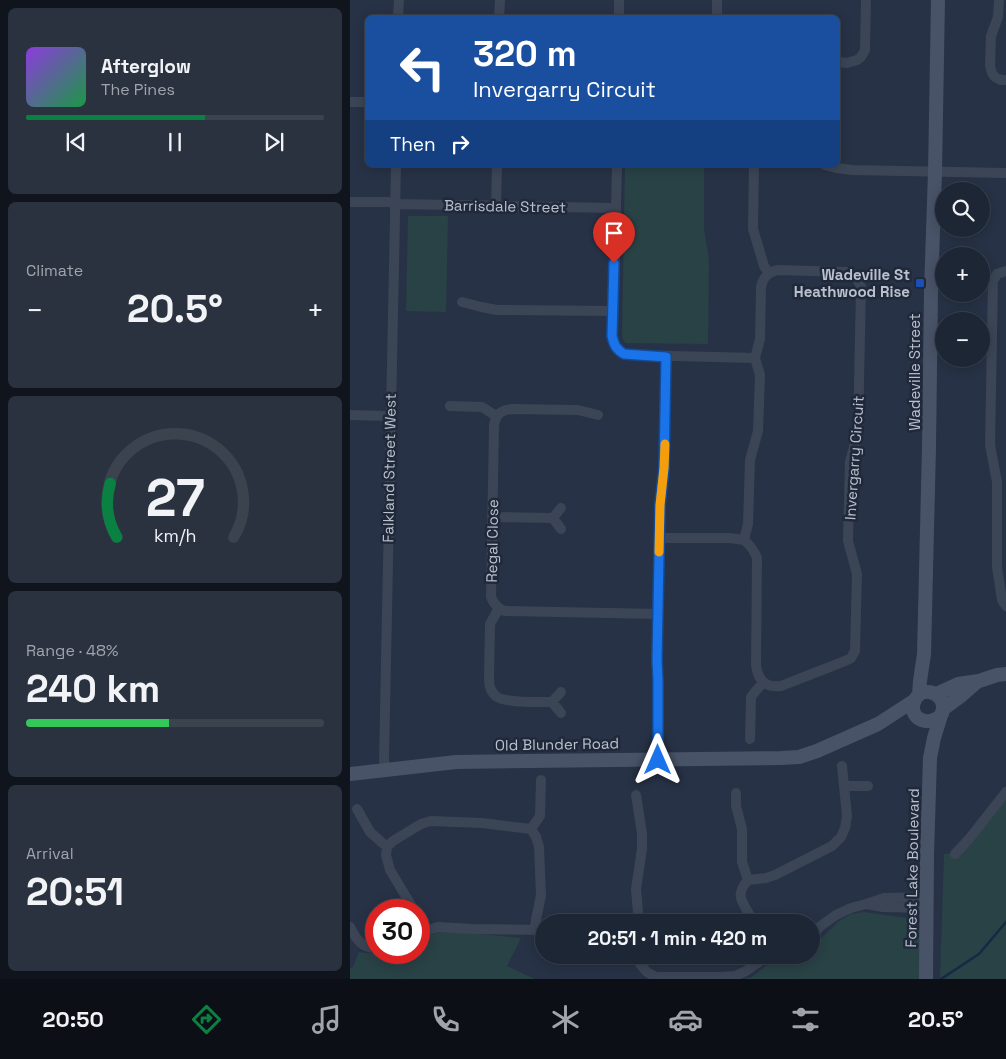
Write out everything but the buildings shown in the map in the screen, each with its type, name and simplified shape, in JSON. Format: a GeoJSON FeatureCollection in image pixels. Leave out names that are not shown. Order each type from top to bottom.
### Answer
{"type":"FeatureCollection","features":[{"type":"Feature","properties":{"kind":"main road","name":"Wadeville Street"},"geometry":{"type":"LineString","coordinates":[[917,698],[924,654],[929,447],[930,291],[935,172],[938,0]]}},
{"type":"Feature","properties":{"kind":"main road","name":"Wadeville Street"},"geometry":{"type":"LineString","coordinates":[[924,654],[935,693]]}},
{"type":"Feature","properties":{"kind":"main road"},"geometry":{"type":"LineString","coordinates":[[979,681],[943,712],[939,718],[930,722],[919,718],[914,709],[917,698],[924,692],[935,693],[958,684],[1006,674]]}},
{"type":"Feature","properties":{"kind":"main road"},"geometry":{"type":"LineString","coordinates":[[935,693],[942,700],[943,712]]}},
{"type":"Feature","properties":{"kind":"main road","name":"Old Blunder Road"},"geometry":{"type":"LineString","coordinates":[[350,774],[456,762],[799,757],[878,724],[917,698]]}},
{"type":"Feature","properties":{"kind":"main road","name":"Forest Lake Boulevard"},"geometry":{"type":"LineString","coordinates":[[926,979],[930,758],[934,738],[943,712]]}},
{"type":"Feature","properties":{"kind":"main road","name":"Old Blunder Road"},"geometry":{"type":"LineString","coordinates":[[878,724],[919,718]]}},
{"type":"Feature","properties":{"kind":"main road","name":"Forest Lake Boulevard"},"geometry":{"type":"LineString","coordinates":[[919,718],[930,758]]}},
{"type":"Feature","properties":{"kind":"street"},"geometry":{"type":"LineString","coordinates":[[398,15],[399,0]]}},
{"type":"Feature","properties":{"kind":"street"},"geometry":{"type":"LineString","coordinates":[[500,0],[500,15]]}},
{"type":"Feature","properties":{"kind":"street"},"geometry":{"type":"LineString","coordinates":[[717,0],[717,15]]}},
{"type":"Feature","properties":{"kind":"street"},"geometry":{"type":"LineString","coordinates":[[840,62],[847,63],[857,60],[865,50],[866,0]]}},
{"type":"Feature","properties":{"kind":"street"},"geometry":{"type":"LineString","coordinates":[[999,0],[998,17],[991,36],[990,66],[995,77],[1006,80]]}},
{"type":"Feature","properties":{"kind":"street"},"geometry":{"type":"LineString","coordinates":[[619,1],[619,15]]}},
{"type":"Feature","properties":{"kind":"street"},"geometry":{"type":"LineString","coordinates":[[350,102],[365,102]]}},
{"type":"Feature","properties":{"kind":"street","name":"Falkland Street West"},"geometry":{"type":"LineString","coordinates":[[386,770],[384,761],[396,167]]}},
{"type":"Feature","properties":{"kind":"street"},"geometry":{"type":"LineString","coordinates":[[496,206],[497,167]]}},
{"type":"Feature","properties":{"kind":"street"},"geometry":{"type":"LineString","coordinates":[[617,167],[612,336],[618,351],[632,356],[755,358]]}},
{"type":"Feature","properties":{"kind":"street"},"geometry":{"type":"LineString","coordinates":[[744,540],[748,524],[750,460],[758,431],[760,375],[755,358],[760,339],[761,287],[762,281],[769,273],[764,266],[753,229],[754,167]]}},
{"type":"Feature","properties":{"kind":"street"},"geometry":{"type":"LineString","coordinates":[[832,167],[852,170],[1006,174]]}},
{"type":"Feature","properties":{"kind":"street","name":"Barrisdale Street"},"geometry":{"type":"LineString","coordinates":[[350,202],[615,208]]}},
{"type":"Feature","properties":{"kind":"street","name":"Invergarry Circuit"},"geometry":{"type":"LineString","coordinates":[[764,682],[770,686],[781,686],[845,661],[851,658],[854,651],[857,574],[848,541],[850,462],[858,432],[861,287],[859,281],[850,272],[778,270],[769,273]]}},
{"type":"Feature","properties":{"kind":"street"},"geometry":{"type":"LineString","coordinates":[[1006,271],[997,274],[993,281],[990,445],[998,497],[997,567],[1002,600],[1006,606]]}},
{"type":"Feature","properties":{"kind":"street"},"geometry":{"type":"LineString","coordinates":[[462,302],[497,310],[613,311]]}},
{"type":"Feature","properties":{"kind":"street"},"geometry":{"type":"LineString","coordinates":[[658,760],[657,661],[660,505],[664,468],[666,357]]}},
{"type":"Feature","properties":{"kind":"street"},"geometry":{"type":"LineString","coordinates":[[450,406],[482,407],[496,416],[503,410],[512,409],[578,410],[598,415]]}},
{"type":"Feature","properties":{"kind":"street"},"geometry":{"type":"LineString","coordinates":[[350,415],[390,416]]}},
{"type":"Feature","properties":{"kind":"street","name":"Regal Close"},"geometry":{"type":"LineString","coordinates":[[496,416],[494,425],[491,597],[499,608]]}},
{"type":"Feature","properties":{"kind":"street"},"geometry":{"type":"LineString","coordinates":[[553,518],[561,508]]}},
{"type":"Feature","properties":{"kind":"street"},"geometry":{"type":"LineString","coordinates":[[492,517],[553,518]]}},
{"type":"Feature","properties":{"kind":"street"},"geometry":{"type":"LineString","coordinates":[[553,518],[561,529]]}},
{"type":"Feature","properties":{"kind":"street"},"geometry":{"type":"LineString","coordinates":[[660,538],[730,538],[744,540],[755,551],[758,558],[756,665],[757,673],[764,682],[751,697],[750,739]]}},
{"type":"Feature","properties":{"kind":"street"},"geometry":{"type":"LineString","coordinates":[[561,713],[552,702],[508,700],[496,696],[492,692],[489,679],[490,624],[499,608],[506,611],[658,614]]}},
{"type":"Feature","properties":{"kind":"street"},"geometry":{"type":"LineString","coordinates":[[552,702],[561,692]]}},
{"type":"Feature","properties":{"kind":"street"},"geometry":{"type":"LineString","coordinates":[[749,914],[742,903],[740,895],[743,886],[748,880],[775,875],[832,846],[841,837],[847,816],[842,766]]}},
{"type":"Feature","properties":{"kind":"street"},"geometry":{"type":"LineString","coordinates":[[531,829],[540,816],[541,780]]}},
{"type":"Feature","properties":{"kind":"street"},"geometry":{"type":"LineString","coordinates":[[844,786],[868,786]]}},
{"type":"Feature","properties":{"kind":"street"},"geometry":{"type":"LineString","coordinates":[[955,854],[1006,792]]}},
{"type":"Feature","properties":{"kind":"street"},"geometry":{"type":"LineString","coordinates":[[736,793],[736,806],[742,829],[742,862],[748,880]]}},
{"type":"Feature","properties":{"kind":"street"},"geometry":{"type":"LineString","coordinates":[[636,795],[642,833],[642,849],[636,889],[638,914]]}},
{"type":"Feature","properties":{"kind":"street"},"geometry":{"type":"LineString","coordinates":[[357,809],[370,832],[387,847]]}},
{"type":"Feature","properties":{"kind":"street"},"geometry":{"type":"LineString","coordinates":[[407,899],[390,870],[386,855],[387,847],[393,841],[421,824],[431,821],[482,823],[531,829]]}},
{"type":"Feature","properties":{"kind":"street"},"geometry":{"type":"LineString","coordinates":[[531,829],[539,847],[539,914]]}},
{"type":"Feature","properties":{"kind":"street"},"geometry":{"type":"LineString","coordinates":[[820,927],[836,915],[850,908],[866,904],[883,908],[926,902]]}},
{"type":"Feature","properties":{"kind":"street"},"geometry":{"type":"LineString","coordinates":[[350,927],[356,938],[365,946]]}},
{"type":"Feature","properties":{"kind":"street"},"geometry":{"type":"LineString","coordinates":[[430,929],[438,927],[535,930]]}},
{"type":"Feature","properties":{"kind":"street"},"geometry":{"type":"LineString","coordinates":[[640,964],[647,972],[656,977],[735,976],[755,964]]}},
{"type":"Feature","properties":{"kind":"green space"},"geometry":{"type":"Polygon","coordinates":[[[625,167],[704,167],[704,229],[709,260],[708,344],[626,343],[622,335],[625,167]]]}},
{"type":"Feature","properties":{"kind":"green space"},"geometry":{"type":"Polygon","coordinates":[[[408,216],[448,216],[446,312],[406,311],[408,216]]]}},
{"type":"Feature","properties":{"kind":"green space"},"geometry":{"type":"Polygon","coordinates":[[[1006,792],[1006,979],[940,979],[944,854],[955,853],[1006,792]]]}},
{"type":"Feature","properties":{"kind":"green space"},"geometry":{"type":"Polygon","coordinates":[[[864,912],[906,918],[914,922],[920,929],[920,979],[744,979],[752,977],[768,964],[820,964],[820,939],[839,921],[851,914],[864,912]]]}},
{"type":"Feature","properties":{"kind":"green space"},"geometry":{"type":"Polygon","coordinates":[[[452,931],[521,938],[507,966],[535,979],[350,979],[350,968],[353,967],[359,952],[365,953],[365,964],[430,964],[430,935],[452,931]]]}},
{"type":"Feature","properties":{"kind":"waterway"},"geometry":{"type":"LineString","coordinates":[[941,979],[979,954],[1006,922]]}},
{"type":"Feature","properties":{"kind":"slow traffic"},"geometry":{"type":"LineString","coordinates":[[659,552],[660,505],[665,444]]}},
{"type":"Feature","properties":{"kind":"place","name":"Wadeville St Heathwood Rise"},"geometry":{"type":"Point","coordinates":[920,283]}},
{"type":"Feature","properties":{"kind":"route"},"geometry":{"type":"LineString","coordinates":[[614,263],[612,336],[614,344],[618,351],[632,356],[666,357],[664,468],[660,505],[657,661],[658,760]]}}]}
